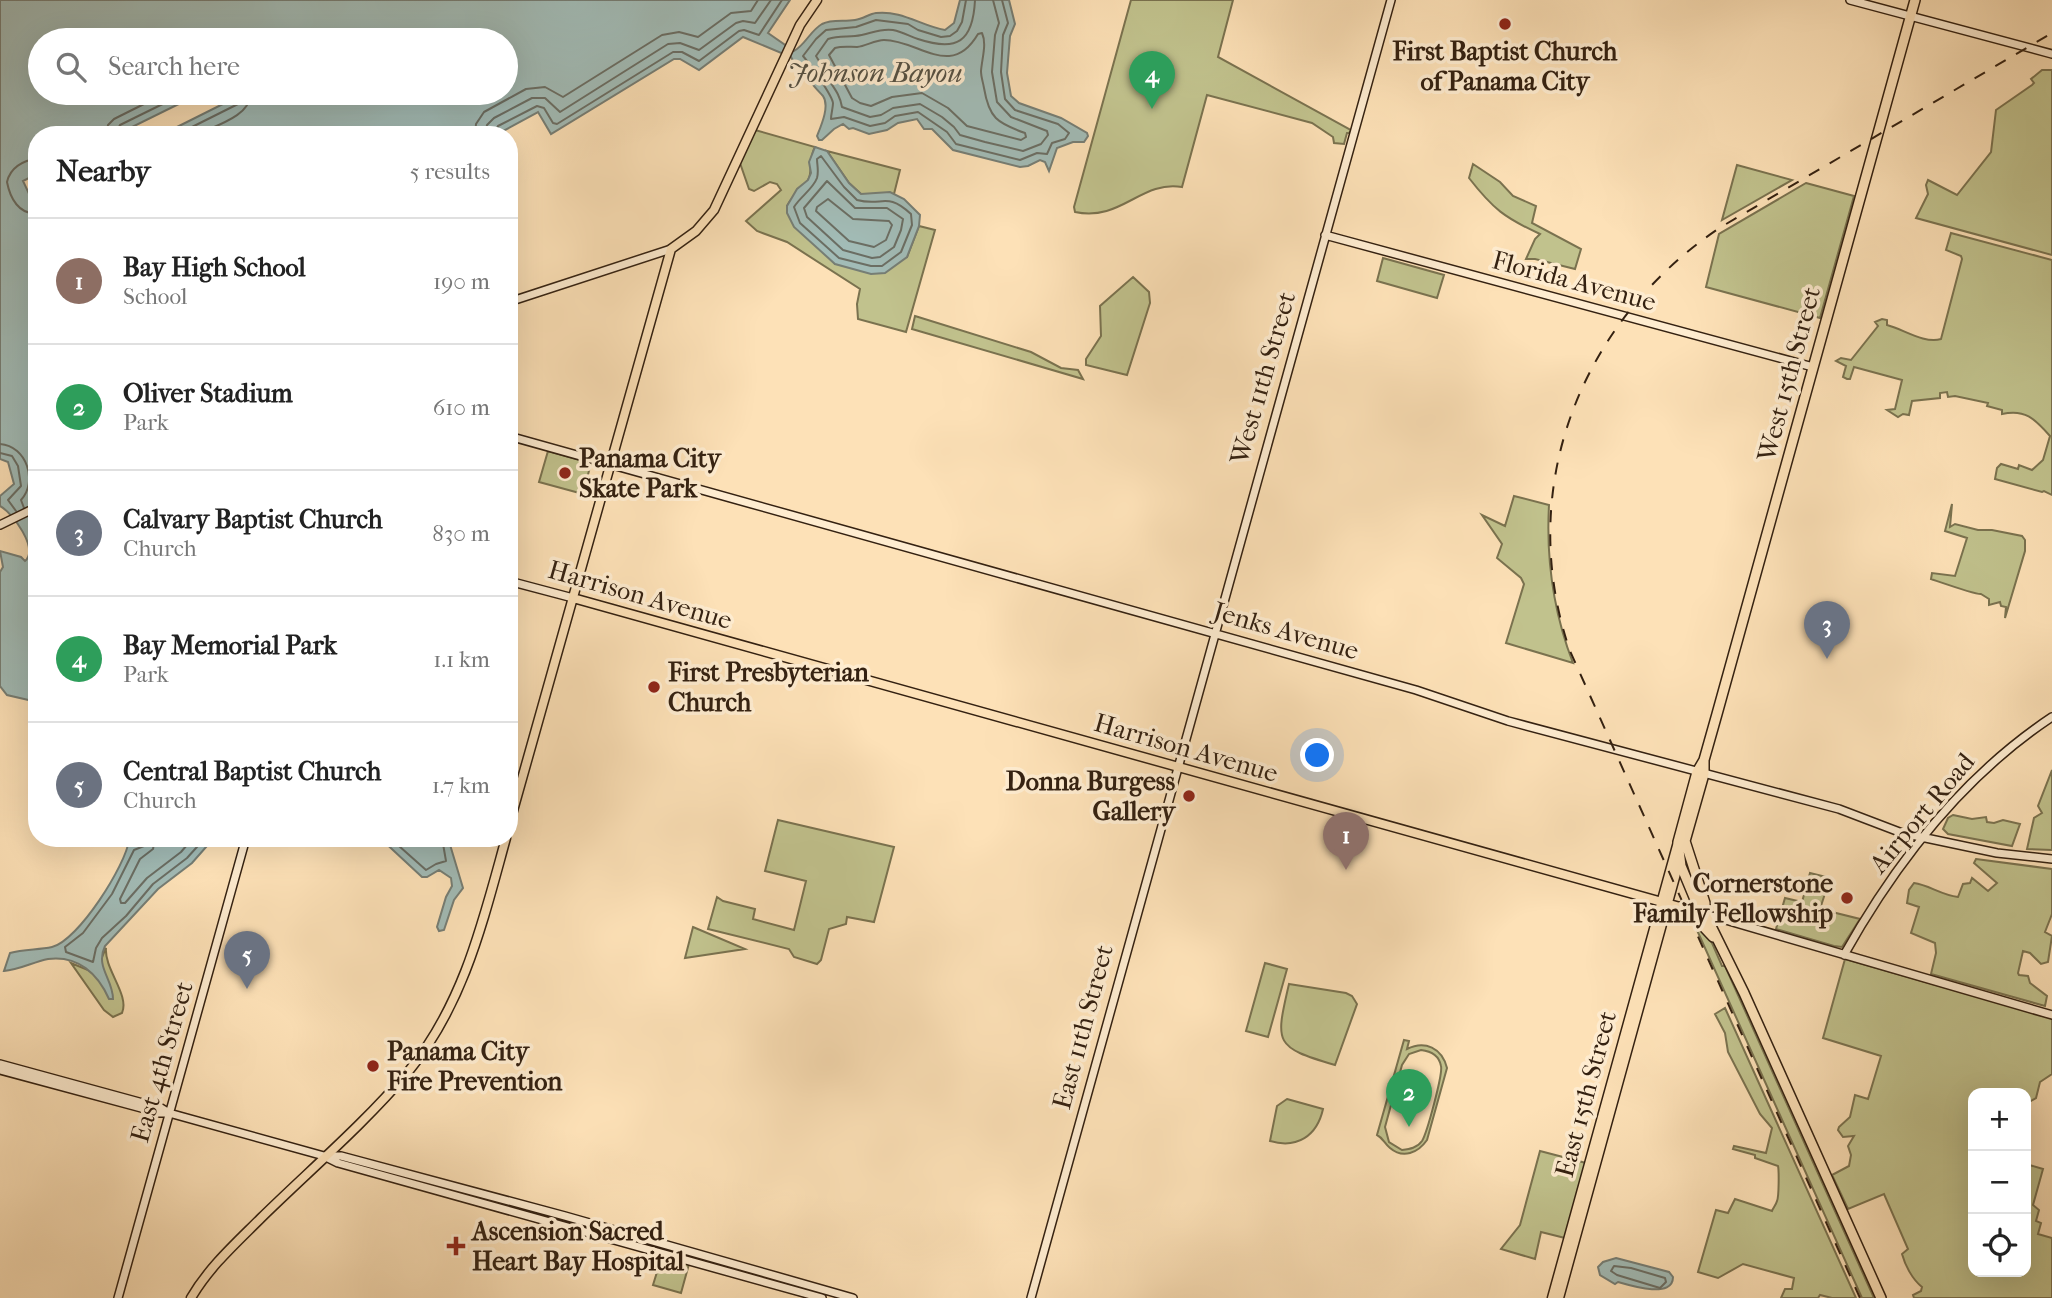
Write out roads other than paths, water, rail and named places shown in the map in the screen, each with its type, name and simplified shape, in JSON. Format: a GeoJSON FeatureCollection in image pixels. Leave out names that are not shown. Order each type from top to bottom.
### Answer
{"type":"FeatureCollection","features":[{"type":"Feature","properties":{"kind":"highway","name":"West 15th Street"},"geometry":{"type":"LineString","coordinates":[[1681,842],[1915,0]]}},
{"type":"Feature","properties":{"kind":"highway"},"geometry":{"type":"LineString","coordinates":[[1681,842],[1680,862],[1696,902],[1722,947],[1881,1298]]}},
{"type":"Feature","properties":{"kind":"highway"},"geometry":{"type":"LineString","coordinates":[[1681,842],[1705,903],[1705,914]]}},
{"type":"Feature","properties":{"kind":"highway"},"geometry":{"type":"LineString","coordinates":[[1680,907],[1701,924],[1722,947]]}},
{"type":"Feature","properties":{"kind":"main road"},"geometry":{"type":"LineString","coordinates":[[518,793],[671,248],[696,231],[714,210],[803,20],[817,0]]}},
{"type":"Feature","properties":{"kind":"main road","name":"Harrison Avenue"},"geometry":{"type":"LineString","coordinates":[[573,598],[1705,914]]}},
{"type":"Feature","properties":{"kind":"main road","name":"West 15th Street"},"geometry":{"type":"LineString","coordinates":[[1664,903],[1681,842]]}},
{"type":"Feature","properties":{"kind":"main road"},"geometry":{"type":"LineString","coordinates":[[191,1298],[218,1262],[402,1078],[422,1053],[445,1017],[468,968],[503,847]]}},
{"type":"Feature","properties":{"kind":"main road"},"geometry":{"type":"LineString","coordinates":[[1664,903],[1680,862]]}},
{"type":"Feature","properties":{"kind":"main road","name":"East 15th Street"},"geometry":{"type":"LineString","coordinates":[[1552,1298],[1562,1273],[1664,903]]}},
{"type":"Feature","properties":{"kind":"main road","name":"East 15th Street"},"geometry":{"type":"LineString","coordinates":[[1559,1298],[1562,1273]]}},
{"type":"Feature","properties":{"kind":"street","name":"West 11th Street"},"geometry":{"type":"LineString","coordinates":[[1177,767],[1391,0]]}},
{"type":"Feature","properties":{"kind":"street"},"geometry":{"type":"LineString","coordinates":[[1850,0],[2052,54]]}},
{"type":"Feature","properties":{"kind":"street","name":"Florida Avenue"},"geometry":{"type":"LineString","coordinates":[[1325,235],[1813,367]]}},
{"type":"Feature","properties":{"kind":"street"},"geometry":{"type":"LineString","coordinates":[[518,299],[671,248]]}},
{"type":"Feature","properties":{"kind":"street","name":"Jenks Avenue"},"geometry":{"type":"LineString","coordinates":[[518,438],[1416,690],[1500,719],[1843,810],[1885,828],[1997,853],[2052,859]]}},
{"type":"Feature","properties":{"kind":"street"},"geometry":{"type":"LineString","coordinates":[[0,525],[28,512]]}},
{"type":"Feature","properties":{"kind":"street","name":"Harrison Avenue"},"geometry":{"type":"LineString","coordinates":[[518,583],[573,598]]}},
{"type":"Feature","properties":{"kind":"street","name":"Airport Road"},"geometry":{"type":"LineString","coordinates":[[1844,955],[1876,902],[1923,838],[1977,776],[2052,716]]}},
{"type":"Feature","properties":{"kind":"street","name":"East 11th Street"},"geometry":{"type":"LineString","coordinates":[[1031,1298],[1177,767]]}},
{"type":"Feature","properties":{"kind":"street","name":"East 4th Street"},"geometry":{"type":"LineString","coordinates":[[118,1298],[244,847]]}},
{"type":"Feature","properties":{"kind":"street","name":"Harrison Avenue"},"geometry":{"type":"LineString","coordinates":[[1705,914],[2052,1015]]}},
{"type":"Feature","properties":{"kind":"street"},"geometry":{"type":"LineString","coordinates":[[0,1064],[161,1108],[170,1113],[324,1156],[338,1163],[821,1298]]}},
{"type":"Feature","properties":{"kind":"street"},"geometry":{"type":"LineString","coordinates":[[0,1070],[160,1113],[170,1113]]}},
{"type":"Feature","properties":{"kind":"street"},"geometry":{"type":"LineString","coordinates":[[324,1156],[341,1156],[853,1298]]}},
{"type":"Feature","properties":{"kind":"street"},"geometry":{"type":"LineString","coordinates":[[570,1227],[599,1226]]}},
{"type":"Feature","properties":{"kind":"street"},"geometry":{"type":"LineString","coordinates":[[614,1239],[624,1238],[642,1243],[653,1241]]}},
{"type":"Feature","properties":{"kind":"street"},"geometry":{"type":"LineString","coordinates":[[659,1252],[671,1250],[700,1254]]}},
{"type":"Feature","properties":{"kind":"street"},"geometry":{"type":"LineString","coordinates":[[738,1274],[768,1279],[780,1277]]}},
{"type":"Feature","properties":{"kind":"street"},"geometry":{"type":"LineString","coordinates":[[789,1289],[794,1286],[830,1292]]}},
{"type":"Feature","properties":{"kind":"water","name":"Johnson Bayou"},"geometry":{"type":"Polygon","coordinates":[[[0,0],[790,0],[768,33],[794,51],[826,22],[855,20],[885,13],[945,30],[954,23],[960,0],[1009,0],[1015,24],[1010,36],[1007,73],[1011,96],[1019,103],[1061,118],[1088,136],[1084,142],[1073,142],[1057,148],[1049,171],[1045,162],[1040,160],[1020,167],[953,150],[932,129],[924,129],[917,119],[869,134],[849,129],[843,124],[819,140],[817,136],[826,105],[823,96],[811,82],[808,72],[802,65],[795,64],[791,57],[743,37],[699,70],[680,59],[674,59],[551,134],[538,112],[512,126],[179,126],[221,105],[518,105],[518,28],[28,28],[28,105],[177,105],[134,126],[28,126],[28,178],[23,181],[28,192],[28,544],[17,523],[0,506],[0,496],[14,484],[8,462],[0,459],[0,0]]]}},
{"type":"Feature","properties":{"kind":"water"},"geometry":{"type":"Polygon","coordinates":[[[815,147],[827,151],[849,183],[861,194],[890,192],[904,199],[920,215],[919,226],[907,257],[885,273],[871,274],[835,264],[794,227],[787,213],[787,206],[797,189],[808,180],[811,173],[809,162],[815,147]]]}},
{"type":"Feature","properties":{"kind":"water"},"geometry":{"type":"Polygon","coordinates":[[[0,551],[21,557],[25,561],[28,555],[28,700],[7,695],[0,686],[0,572],[3,567],[0,551]]]}},
{"type":"Feature","properties":{"kind":"water"},"geometry":{"type":"Polygon","coordinates":[[[127,847],[206,847],[192,863],[158,889],[105,946],[102,953],[103,967],[113,999],[109,999],[93,974],[69,960],[48,959],[4,971],[10,953],[52,947],[63,942],[75,931],[99,901],[127,847]]]}},
{"type":"Feature","properties":{"kind":"water"},"geometry":{"type":"Polygon","coordinates":[[[390,847],[451,847],[463,888],[454,900],[444,930],[439,931],[437,927],[452,886],[451,878],[439,870],[422,877],[390,847]]]}},
{"type":"Feature","properties":{"kind":"water"},"geometry":{"type":"Polygon","coordinates":[[[1616,1258],[1669,1272],[1673,1277],[1671,1283],[1660,1289],[1618,1282],[1615,1284],[1600,1275],[1598,1267],[1603,1262],[1616,1258]]]}},
{"type":"Feature","properties":{"kind":"railway"},"geometry":{"type":"LineString","coordinates":[[1860,1298],[1570,651],[1555,590],[1550,529],[1556,470],[1572,413],[1597,359],[1630,310],[1672,265],[1721,227],[2052,33]]}},
{"type":"Feature","properties":{"kind":"place","name":"First Baptist Church of Panama City"},"geometry":{"type":"Point","coordinates":[1505,24]}},
{"type":"Feature","properties":{"kind":"place","name":"Bay Memorial Park"},"geometry":{"type":"Point","coordinates":[1152,109]}},
{"type":"Feature","properties":{"kind":"place","name":"Panama City Skate Park"},"geometry":{"type":"Point","coordinates":[565,473]}},
{"type":"Feature","properties":{"kind":"place","name":"Calvary Baptist Church"},"geometry":{"type":"Point","coordinates":[1827,659]}},
{"type":"Feature","properties":{"kind":"place","name":"First Presbyterian Church"},"geometry":{"type":"Point","coordinates":[654,687]}},
{"type":"Feature","properties":{"kind":"place","name":"Donna Burgess Gallery"},"geometry":{"type":"Point","coordinates":[1189,796]}},
{"type":"Feature","properties":{"kind":"place","name":"Bay High School"},"geometry":{"type":"Point","coordinates":[1346,870]}},
{"type":"Feature","properties":{"kind":"place","name":"Cornerstone Family Fellowship"},"geometry":{"type":"Point","coordinates":[1847,898]}},
{"type":"Feature","properties":{"kind":"place","name":"Central Baptist Church"},"geometry":{"type":"Point","coordinates":[247,989]}},
{"type":"Feature","properties":{"kind":"place","name":"Panama City Fire Prevention"},"geometry":{"type":"Point","coordinates":[373,1066]}},
{"type":"Feature","properties":{"kind":"place","name":"Oliver Stadium"},"geometry":{"type":"Point","coordinates":[1409,1127]}},
{"type":"Feature","properties":{"kind":"place","name":"Ascension Sacred Heart Bay Hospital"},"geometry":{"type":"Point","coordinates":[456,1246]}}]}
